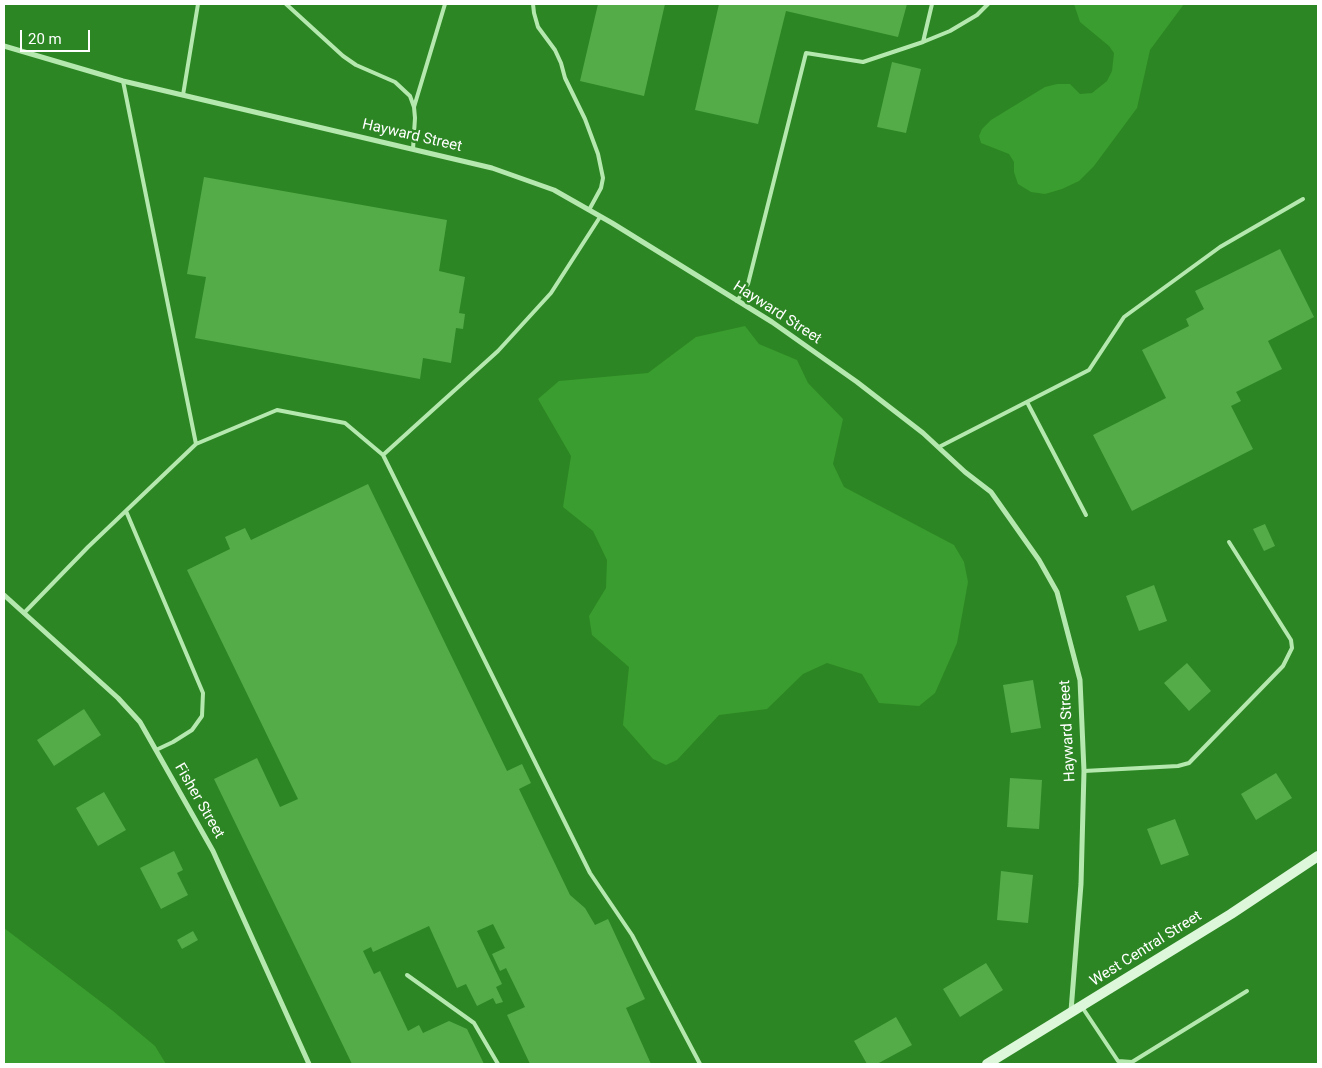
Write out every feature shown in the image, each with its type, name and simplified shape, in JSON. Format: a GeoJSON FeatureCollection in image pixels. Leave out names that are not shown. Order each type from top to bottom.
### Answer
{"type":"FeatureCollection","features":[{"type":"Feature","properties":{"kind":"main road","name":"West Central Street"},"geometry":{"type":"LineString","coordinates":[[987,1064],[1231,914],[1318,856]]}},
{"type":"Feature","properties":{"kind":"street","name":"Hayward Street"},"geometry":{"type":"LineString","coordinates":[[4,46],[123,81],[492,168],[554,190],[772,322],[857,382],[940,447],[964,472],[991,492],[1038,560],[1057,592],[1080,680],[1084,771],[1080,884],[1071,1014]]}},
{"type":"Feature","properties":{"kind":"street","name":"Fisher Street"},"geometry":{"type":"LineString","coordinates":[[4,594],[118,698],[140,722],[213,851],[310,1064]]}},
{"type":"Feature","properties":{"kind":"lane"},"geometry":{"type":"LineString","coordinates":[[183,95],[198,4]]}},
{"type":"Feature","properties":{"kind":"lane"},"geometry":{"type":"LineString","coordinates":[[286,4],[356,65],[395,82],[403,88],[410,96],[414,107],[415,133],[413,149]]}},
{"type":"Feature","properties":{"kind":"lane"},"geometry":{"type":"LineString","coordinates":[[414,107],[445,4]]}},
{"type":"Feature","properties":{"kind":"lane"},"geometry":{"type":"LineString","coordinates":[[533,4],[538,27],[562,63],[565,78],[598,154],[603,178],[601,188],[589,210]]}},
{"type":"Feature","properties":{"kind":"lane"},"geometry":{"type":"LineString","coordinates":[[923,42],[932,4]]}},
{"type":"Feature","properties":{"kind":"lane"},"geometry":{"type":"LineString","coordinates":[[737,301],[748,284],[806,53],[863,62],[950,31],[977,15],[988,4]]}},
{"type":"Feature","properties":{"kind":"lane"},"geometry":{"type":"LineString","coordinates":[[123,81],[196,444]]}},
{"type":"Feature","properties":{"kind":"lane"},"geometry":{"type":"LineString","coordinates":[[940,447],[1090,370],[1124,316],[1220,247],[1303,199]]}},
{"type":"Feature","properties":{"kind":"lane"},"geometry":{"type":"LineString","coordinates":[[383,455],[498,351],[551,293],[600,217]]}},
{"type":"Feature","properties":{"kind":"lane"},"geometry":{"type":"LineString","coordinates":[[1027,402],[1086,515]]}},
{"type":"Feature","properties":{"kind":"lane"},"geometry":{"type":"LineString","coordinates":[[24,613],[196,444],[276,410],[344,423],[383,455],[590,872],[632,935],[700,1064]]}},
{"type":"Feature","properties":{"kind":"lane"},"geometry":{"type":"LineString","coordinates":[[126,511],[203,693],[202,716],[192,730],[156,750]]}},
{"type":"Feature","properties":{"kind":"lane"},"geometry":{"type":"LineString","coordinates":[[1084,771],[1178,766],[1189,763],[1283,666],[1292,648],[1291,640],[1229,542]]}},
{"type":"Feature","properties":{"kind":"lane"},"geometry":{"type":"LineString","coordinates":[[407,975],[474,1022],[498,1064]]}},
{"type":"Feature","properties":{"kind":"lane"},"geometry":{"type":"LineString","coordinates":[[1082,1007],[1118,1061],[1132,1062],[1247,991]]}},
{"type":"Feature","properties":{"kind":"green space"},"geometry":{"type":"Polygon","coordinates":[[[1074,4],[1184,4],[1150,50],[1137,108],[1094,166],[1079,181],[1062,189],[1045,194],[1031,192],[1018,184],[1014,172],[1014,162],[1009,154],[981,143],[979,136],[982,129],[991,120],[1045,87],[1057,84],[1070,84],[1080,94],[1092,93],[1107,81],[1112,71],[1114,53],[1109,46],[1080,22],[1074,4]]]}},
{"type":"Feature","properties":{"kind":"green space"},"geometry":{"type":"Polygon","coordinates":[[[745,326],[759,344],[797,360],[808,383],[843,419],[833,464],[844,487],[954,545],[964,562],[968,582],[957,643],[935,693],[919,706],[879,703],[862,674],[827,663],[803,674],[767,709],[719,715],[677,760],[666,765],[653,759],[623,725],[629,667],[592,635],[589,616],[606,588],[607,560],[593,531],[563,507],[571,456],[538,399],[559,381],[648,373],[696,337],[745,326]]]}},
{"type":"Feature","properties":{"kind":"green space"},"geometry":{"type":"Polygon","coordinates":[[[4,928],[113,1011],[155,1046],[166,1064],[4,1064],[4,928]]]}},
{"type":"Feature","properties":{"kind":"building"},"geometry":{"type":"Polygon","coordinates":[[[598,4],[665,4],[644,96],[580,81],[598,4]]]}},
{"type":"Feature","properties":{"kind":"building"},"geometry":{"type":"Polygon","coordinates":[[[719,4],[907,4],[898,37],[786,11],[758,124],[695,110],[719,4]]]}},
{"type":"Feature","properties":{"kind":"building"},"geometry":{"type":"Polygon","coordinates":[[[892,62],[921,69],[906,133],[877,127],[892,62]]]}},
{"type":"Feature","properties":{"kind":"building"},"geometry":{"type":"Polygon","coordinates":[[[204,177],[447,220],[439,271],[465,277],[459,313],[465,314],[463,329],[456,328],[451,363],[423,358],[420,379],[195,338],[206,277],[187,274],[204,177]]]}},
{"type":"Feature","properties":{"kind":"building"},"geometry":{"type":"Polygon","coordinates":[[[1280,249],[1314,317],[1268,341],[1282,369],[1236,392],[1241,401],[1231,406],[1253,449],[1132,511],[1093,435],[1166,398],[1142,350],[1189,326],[1186,319],[1204,309],[1195,291],[1280,249]]]}},
{"type":"Feature","properties":{"kind":"building"},"geometry":{"type":"Polygon","coordinates":[[[368,484],[507,771],[522,764],[531,783],[519,789],[570,895],[585,908],[595,925],[608,919],[645,999],[626,1008],[651,1064],[530,1064],[507,1015],[525,1007],[506,968],[500,971],[492,954],[505,948],[493,924],[477,931],[502,984],[496,987],[503,1002],[496,1004],[493,998],[477,1006],[466,984],[457,988],[429,926],[373,952],[371,947],[363,951],[374,974],[380,971],[408,1031],[419,1025],[423,1033],[449,1021],[467,1029],[484,1064],[352,1064],[214,779],[257,758],[280,807],[298,799],[187,570],[230,549],[225,537],[245,528],[251,540],[368,484]]]}},
{"type":"Feature","properties":{"kind":"building"},"geometry":{"type":"Polygon","coordinates":[[[1265,524],[1275,546],[1264,551],[1253,529],[1265,524]]]}},
{"type":"Feature","properties":{"kind":"building"},"geometry":{"type":"Polygon","coordinates":[[[1154,585],[1167,621],[1139,631],[1126,596],[1154,585]]]}},
{"type":"Feature","properties":{"kind":"building"},"geometry":{"type":"Polygon","coordinates":[[[1187,663],[1211,691],[1189,711],[1164,683],[1187,663]]]}},
{"type":"Feature","properties":{"kind":"building"},"geometry":{"type":"Polygon","coordinates":[[[1033,680],[1041,728],[1011,733],[1003,685],[1033,680]]]}},
{"type":"Feature","properties":{"kind":"building"},"geometry":{"type":"Polygon","coordinates":[[[84,709],[101,735],[54,766],[37,740],[84,709]]]}},
{"type":"Feature","properties":{"kind":"building"},"geometry":{"type":"Polygon","coordinates":[[[1276,773],[1292,798],[1256,820],[1241,794],[1276,773]]]}},
{"type":"Feature","properties":{"kind":"building"},"geometry":{"type":"Polygon","coordinates":[[[1010,778],[1042,780],[1039,829],[1007,827],[1010,778]]]}},
{"type":"Feature","properties":{"kind":"building"},"geometry":{"type":"Polygon","coordinates":[[[104,792],[126,830],[98,846],[76,808],[104,792]]]}},
{"type":"Feature","properties":{"kind":"building"},"geometry":{"type":"Polygon","coordinates":[[[1175,819],[1189,855],[1161,865],[1147,829],[1175,819]]]}},
{"type":"Feature","properties":{"kind":"building"},"geometry":{"type":"Polygon","coordinates":[[[174,851],[183,870],[177,873],[188,895],[161,909],[140,868],[174,851]]]}},
{"type":"Feature","properties":{"kind":"building"},"geometry":{"type":"Polygon","coordinates":[[[1001,871],[1033,875],[1028,923],[997,920],[1001,871]]]}},
{"type":"Feature","properties":{"kind":"building"},"geometry":{"type":"Polygon","coordinates":[[[193,931],[198,940],[182,949],[177,940],[193,931]]]}},
{"type":"Feature","properties":{"kind":"building"},"geometry":{"type":"Polygon","coordinates":[[[986,963],[1003,990],[960,1017],[943,989],[986,963]]]}},
{"type":"Feature","properties":{"kind":"building"},"geometry":{"type":"Polygon","coordinates":[[[896,1017],[912,1045],[877,1064],[867,1064],[854,1041],[896,1017]]]}}]}
